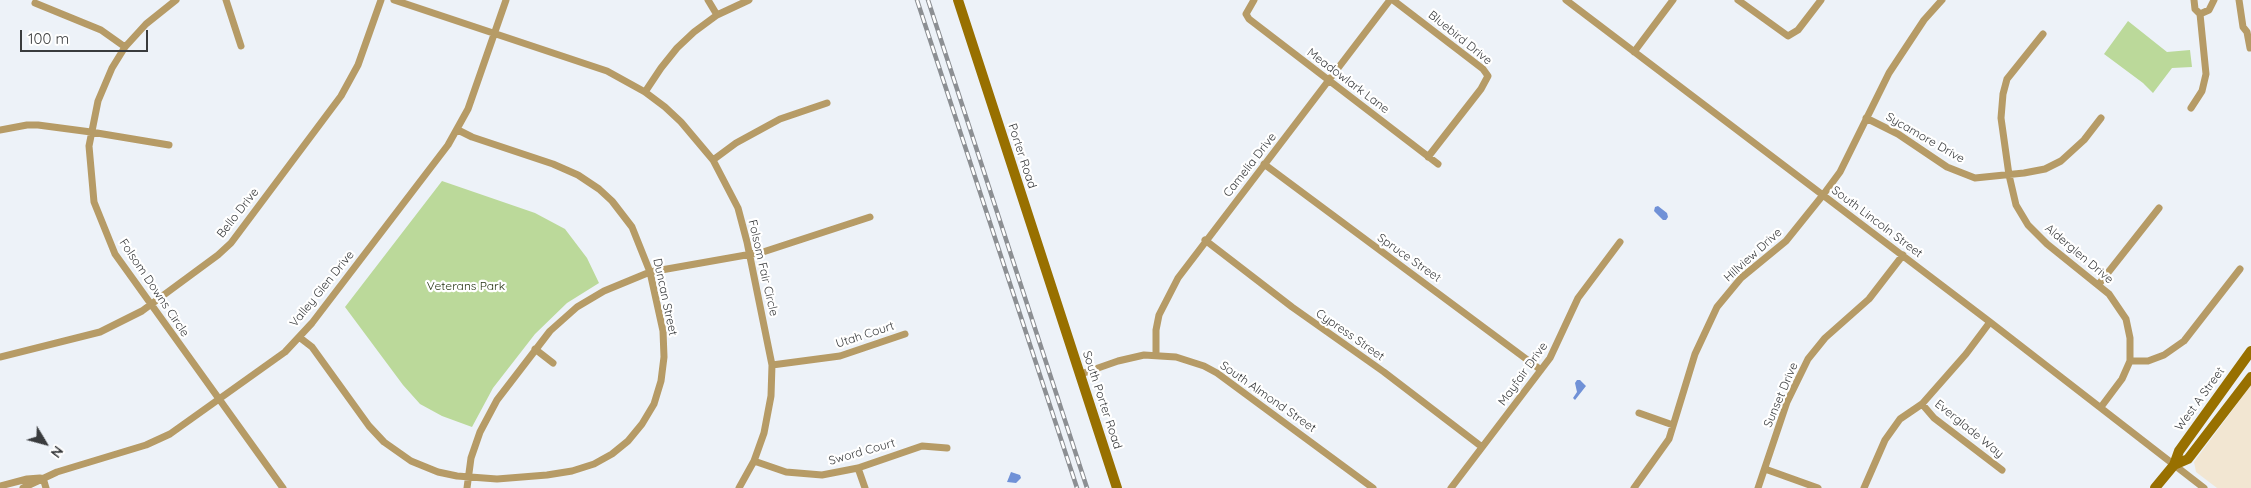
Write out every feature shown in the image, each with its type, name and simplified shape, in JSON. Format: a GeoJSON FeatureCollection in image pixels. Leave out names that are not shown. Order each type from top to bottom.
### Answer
{"type":"FeatureCollection","features":[{"type":"Feature","properties":{"kind":"street","name":"Folsom Downs Circle"},"geometry":{"type":"LineString","coordinates":[[176,0],[146,24],[125,47],[108,77],[98,101],[91,132],[89,146],[91,188],[100,220],[115,254],[219,400]]}},
{"type":"Feature","properties":{"kind":"street"},"geometry":{"type":"LineString","coordinates":[[226,0],[241,46]]}},
{"type":"Feature","properties":{"kind":"street","name":"Bello Drive"},"geometry":{"type":"LineString","coordinates":[[0,357],[100,332],[150,305],[218,255],[231,243],[351,80],[381,0]]}},
{"type":"Feature","properties":{"kind":"street"},"geometry":{"type":"LineString","coordinates":[[394,0],[495,33]]}},
{"type":"Feature","properties":{"kind":"street","name":"Valley Glen Drive"},"geometry":{"type":"LineString","coordinates":[[23,488],[43,478],[161,438],[180,428],[285,352],[318,316],[448,146],[468,109],[506,0]]}},
{"type":"Feature","properties":{"kind":"street"},"geometry":{"type":"LineString","coordinates":[[708,0],[717,15]]}},
{"type":"Feature","properties":{"kind":"street"},"geometry":{"type":"LineString","coordinates":[[645,92],[677,48],[717,15],[749,0]]}},
{"type":"Feature","properties":{"kind":"street","name":"Porter Road"},"geometry":{"type":"LineString","coordinates":[[958,0],[1062,320]]}},
{"type":"Feature","properties":{"kind":"street","name":"Meadowlark Lane"},"geometry":{"type":"LineString","coordinates":[[1254,0],[1246,14],[1255,24],[1438,164]]}},
{"type":"Feature","properties":{"kind":"street","name":"Bluebird Drive"},"geometry":{"type":"LineString","coordinates":[[1392,0],[1477,64],[1488,76],[1481,89],[1428,157]]}},
{"type":"Feature","properties":{"kind":"street","name":"Camelia Drive"},"geometry":{"type":"LineString","coordinates":[[1156,355],[1156,330],[1163,303],[1178,278],[1392,0]]}},
{"type":"Feature","properties":{"kind":"street","name":"South Lincoln Street"},"geometry":{"type":"LineString","coordinates":[[1566,0],[2102,407],[2204,488]]}},
{"type":"Feature","properties":{"kind":"street"},"geometry":{"type":"LineString","coordinates":[[1634,52],[1673,0]]}},
{"type":"Feature","properties":{"kind":"street"},"geometry":{"type":"LineString","coordinates":[[1738,0],[1788,36],[1798,30],[1822,0]]}},
{"type":"Feature","properties":{"kind":"street","name":"Hillview Drive"},"geometry":{"type":"LineString","coordinates":[[1634,488],[1664,448],[1695,354],[1717,307],[1741,278],[1786,242],[1840,172],[1889,73],[1911,38],[1942,0]]}},
{"type":"Feature","properties":{"kind":"street"},"geometry":{"type":"LineString","coordinates":[[2191,108],[2202,91],[2206,74],[2200,14],[2195,9],[2194,0]]}},
{"type":"Feature","properties":{"kind":"street"},"geometry":{"type":"LineString","coordinates":[[2200,14],[2209,10],[2214,0]]}},
{"type":"Feature","properties":{"kind":"street"},"geometry":{"type":"LineString","coordinates":[[2239,0],[2243,28],[2247,32],[2250,48]]}},
{"type":"Feature","properties":{"kind":"street"},"geometry":{"type":"LineString","coordinates":[[36,3],[101,30],[125,47]]}},
{"type":"Feature","properties":{"kind":"street","name":"Folsom Fair Circle"},"geometry":{"type":"LineString","coordinates":[[495,33],[607,71],[645,92],[681,122],[713,160],[738,208],[750,253],[772,365],[771,396],[764,433],[754,461],[738,488]]}},
{"type":"Feature","properties":{"kind":"street","name":"Alderglen Drive"},"geometry":{"type":"LineString","coordinates":[[2043,34],[2007,79],[2003,94],[2001,118],[2009,175],[2016,205],[2028,225],[2046,244],[2099,284],[2109,294],[2126,319],[2130,338],[2130,361],[2122,379],[2102,407]]}},
{"type":"Feature","properties":{"kind":"street"},"geometry":{"type":"LineString","coordinates":[[713,160],[736,143],[780,118],[827,103]]}},
{"type":"Feature","properties":{"kind":"street","name":"Sycamore Drive"},"geometry":{"type":"LineString","coordinates":[[1866,118],[1898,134],[1947,167],[1975,178],[2009,175],[2045,168],[2061,161],[2078,146],[2101,118]]}},
{"type":"Feature","properties":{"kind":"street"},"geometry":{"type":"LineString","coordinates":[[0,130],[27,125],[91,132],[169,145]]}},
{"type":"Feature","properties":{"kind":"street","name":"Duncan Street"},"geometry":{"type":"LineString","coordinates":[[299,337],[312,347],[369,426],[384,442],[424,468],[446,475],[497,479],[572,471],[594,464],[612,454],[642,424],[654,404],[661,382],[664,357],[663,331],[650,272],[632,227],[623,212],[599,189],[569,170],[472,137],[458,130]]}},
{"type":"Feature","properties":{"kind":"street","name":"Spruce Street"},"geometry":{"type":"LineString","coordinates":[[1264,164],[1541,370]]}},
{"type":"Feature","properties":{"kind":"street"},"geometry":{"type":"LineString","coordinates":[[2099,284],[2159,208]]}},
{"type":"Feature","properties":{"kind":"street"},"geometry":{"type":"LineString","coordinates":[[467,488],[471,458],[491,409],[550,331],[577,307],[604,291],[650,272],[783,247],[870,217]]}},
{"type":"Feature","properties":{"kind":"street","name":"Cypress Street"},"geometry":{"type":"LineString","coordinates":[[1206,240],[1292,307],[1384,372],[1482,447]]}},
{"type":"Feature","properties":{"kind":"street","name":"Mayfair Drive"},"geometry":{"type":"LineString","coordinates":[[1451,488],[1541,370],[1557,346],[1565,323],[1578,298],[1620,242]]}},
{"type":"Feature","properties":{"kind":"street","name":"Sunset Drive"},"geometry":{"type":"LineString","coordinates":[[1758,488],[1787,402],[1808,359],[1825,338],[1869,299],[1903,255]]}},
{"type":"Feature","properties":{"kind":"street"},"geometry":{"type":"LineString","coordinates":[[2130,361],[2148,361],[2164,355],[2184,341],[2240,269]]}},
{"type":"Feature","properties":{"kind":"street","name":"South Porter Road"},"geometry":{"type":"LineString","coordinates":[[1062,320],[1117,488]]}},
{"type":"Feature","properties":{"kind":"street"},"geometry":{"type":"LineString","coordinates":[[1864,488],[1885,440],[1900,419],[1922,404],[1966,354],[1990,322]]}},
{"type":"Feature","properties":{"kind":"street","name":"Utah Court"},"geometry":{"type":"LineString","coordinates":[[772,365],[840,356],[905,334]]}},
{"type":"Feature","properties":{"kind":"street"},"geometry":{"type":"LineString","coordinates":[[535,349],[553,363]]}},
{"type":"Feature","properties":{"kind":"street","name":"West A Street"},"geometry":{"type":"LineString","coordinates":[[2174,465],[2178,451],[2251,351]]}},
{"type":"Feature","properties":{"kind":"street","name":"South Almond Street"},"geometry":{"type":"LineString","coordinates":[[1081,374],[1118,361],[1156,355],[1188,360],[1217,374],[1373,488]]}},
{"type":"Feature","properties":{"kind":"street","name":"West A Street"},"geometry":{"type":"LineString","coordinates":[[2155,488],[2165,473],[2174,465],[2188,459],[2251,377]]}},
{"type":"Feature","properties":{"kind":"street"},"geometry":{"type":"LineString","coordinates":[[219,400],[284,488]]}},
{"type":"Feature","properties":{"kind":"street","name":"Everglade Way"},"geometry":{"type":"LineString","coordinates":[[1922,404],[1934,418],[2002,470]]}},
{"type":"Feature","properties":{"kind":"street"},"geometry":{"type":"LineString","coordinates":[[1638,413],[1673,425]]}},
{"type":"Feature","properties":{"kind":"street","name":"Sword Court"},"geometry":{"type":"LineString","coordinates":[[754,461],[786,472],[822,475],[858,468],[922,446],[947,448]]}},
{"type":"Feature","properties":{"kind":"street"},"geometry":{"type":"LineString","coordinates":[[858,468],[865,488]]}},
{"type":"Feature","properties":{"kind":"street"},"geometry":{"type":"LineString","coordinates":[[1765,469],[1818,488]]}},
{"type":"Feature","properties":{"kind":"street"},"geometry":{"type":"LineString","coordinates":[[43,478],[46,488]]}},
{"type":"Feature","properties":{"kind":"street","name":"Valley Glen Drive"},"geometry":{"type":"LineString","coordinates":[[0,486],[27,479],[43,478]]}},
{"type":"Feature","properties":{"kind":"shaded area"},"geometry":{"type":"Polygon","coordinates":[[[2251,385],[2251,488],[2217,488],[2196,472],[2194,462],[2251,385]]]}},
{"type":"Feature","properties":{"kind":"green space"},"geometry":{"type":"Polygon","coordinates":[[[2128,21],[2167,52],[2190,50],[2192,67],[2172,68],[2153,93],[2143,83],[2104,54],[2128,21]]]}},
{"type":"Feature","properties":{"kind":"green space","name":"Veterans Park"},"geometry":{"type":"Polygon","coordinates":[[[442,181],[535,213],[565,229],[587,258],[599,283],[567,303],[535,334],[493,388],[472,427],[442,416],[420,404],[403,385],[345,307],[442,181]]]}},
{"type":"Feature","properties":{"kind":"water"},"geometry":{"type":"Polygon","coordinates":[[[1658,206],[1667,213],[1668,217],[1666,220],[1663,220],[1654,211],[1655,207],[1658,206]]]}},
{"type":"Feature","properties":{"kind":"water"},"geometry":{"type":"Polygon","coordinates":[[[1577,380],[1580,380],[1586,386],[1575,400],[1573,398],[1577,392],[1575,383],[1577,380]]]}},
{"type":"Feature","properties":{"kind":"water"},"geometry":{"type":"Polygon","coordinates":[[[1011,472],[1020,475],[1021,478],[1016,483],[1007,482],[1011,472]]]}},
{"type":"Feature","properties":{"kind":"railway"},"geometry":{"type":"LineString","coordinates":[[917,0],[1077,488]]}},
{"type":"Feature","properties":{"kind":"railway"},"geometry":{"type":"LineString","coordinates":[[928,0],[1087,488]]}}]}
